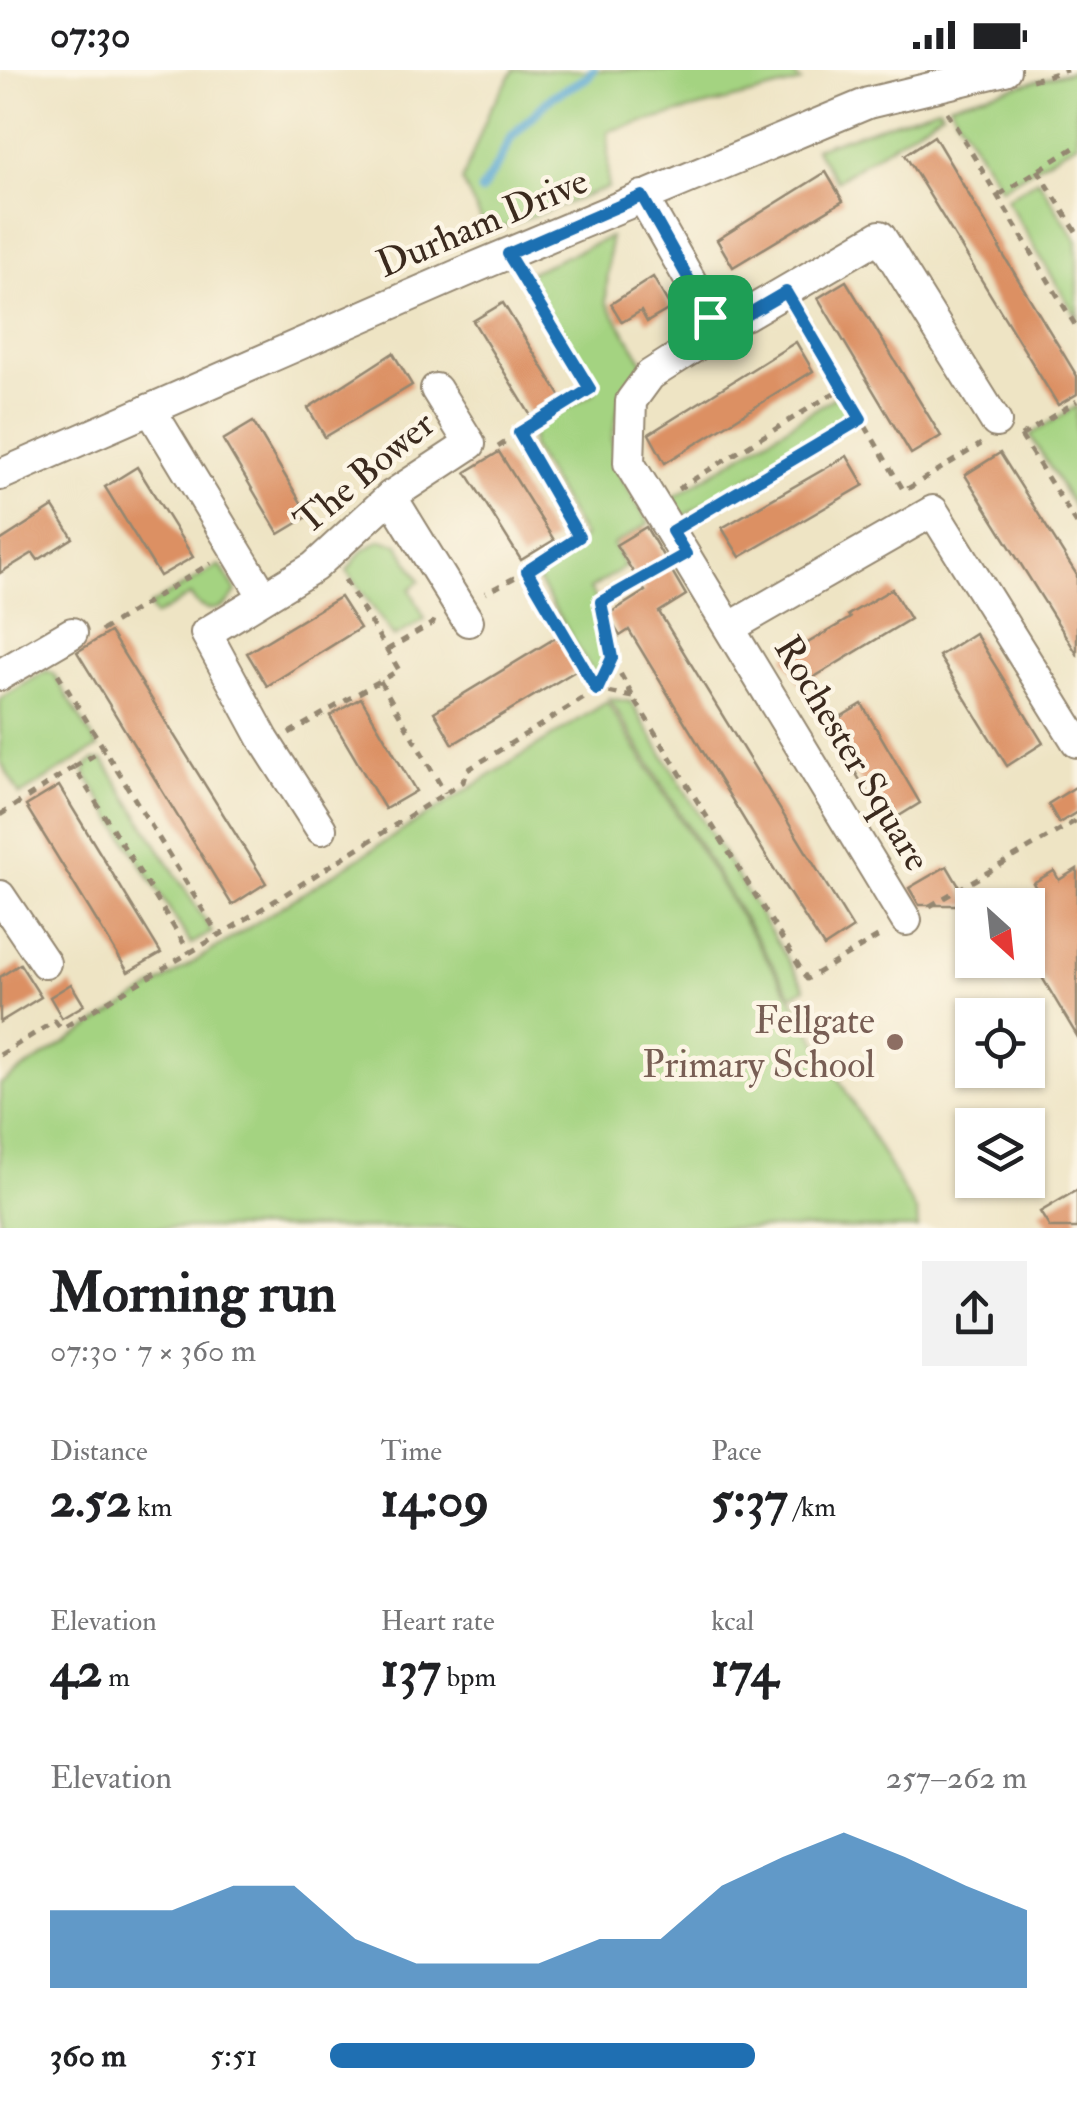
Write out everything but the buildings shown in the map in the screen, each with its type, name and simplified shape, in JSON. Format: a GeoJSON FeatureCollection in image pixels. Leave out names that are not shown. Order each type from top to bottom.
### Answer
{"type":"FeatureCollection","features":[{"type":"Feature","properties":{"kind":"street","name":"Durham Drive"},"geometry":{"type":"LineString","coordinates":[[0,474],[642,196],[868,104],[1005,70]]}},
{"type":"Feature","properties":{"kind":"street"},"geometry":{"type":"LineString","coordinates":[[642,196],[710,317],[745,316],[880,236],[991,432]]}},
{"type":"Feature","properties":{"kind":"street","name":"Rochester Square"},"geometry":{"type":"LineString","coordinates":[[710,317],[697,345],[650,374],[631,401],[629,463],[906,920]]}},
{"type":"Feature","properties":{"kind":"street","name":"The Bower"},"geometry":{"type":"LineString","coordinates":[[320,829],[264,740],[206,633],[314,567],[390,496],[470,444],[436,389]]}},
{"type":"Feature","properties":{"kind":"street"},"geometry":{"type":"LineString","coordinates":[[150,409],[264,597]]}},
{"type":"Feature","properties":{"kind":"street"},"geometry":{"type":"LineString","coordinates":[[390,496],[468,621]]}},
{"type":"Feature","properties":{"kind":"street"},"geometry":{"type":"LineString","coordinates":[[731,628],[934,511],[1077,742]]}},
{"type":"Feature","properties":{"kind":"street"},"geometry":{"type":"LineString","coordinates":[[2,669],[81,635]]}},
{"type":"Feature","properties":{"kind":"street"},"geometry":{"type":"LineString","coordinates":[[0,896],[46,962]]}},
{"type":"Feature","properties":{"kind":"path"},"geometry":{"type":"LineString","coordinates":[[942,104],[1077,328]]}},
{"type":"Feature","properties":{"kind":"path"},"geometry":{"type":"LineString","coordinates":[[998,196],[1077,146]]}},
{"type":"Feature","properties":{"kind":"path"},"geometry":{"type":"LineString","coordinates":[[1038,170],[1077,233]]}},
{"type":"Feature","properties":{"kind":"path"},"geometry":{"type":"LineString","coordinates":[[486,454],[590,389],[508,254]]}},
{"type":"Feature","properties":{"kind":"path"},"geometry":{"type":"LineString","coordinates":[[786,292],[904,491],[991,432]]}},
{"type":"Feature","properties":{"kind":"path"},"geometry":{"type":"LineString","coordinates":[[654,504],[842,388]]}},
{"type":"Feature","properties":{"kind":"path"},"geometry":{"type":"LineString","coordinates":[[1077,401],[1020,436],[1077,524]]}},
{"type":"Feature","properties":{"kind":"path"},"geometry":{"type":"LineString","coordinates":[[861,419],[678,542],[601,602],[612,658],[807,979],[1077,820]]}},
{"type":"Feature","properties":{"kind":"path"},"geometry":{"type":"LineString","coordinates":[[484,594],[579,537],[519,433]]}},
{"type":"Feature","properties":{"kind":"path"},"geometry":{"type":"LineString","coordinates":[[81,635],[223,556]]}},
{"type":"Feature","properties":{"kind":"path"},"geometry":{"type":"LineString","coordinates":[[281,738],[399,670],[339,569]]}},
{"type":"Feature","properties":{"kind":"path"},"geometry":{"type":"LineString","coordinates":[[527,571],[597,690],[634,697]]}},
{"type":"Feature","properties":{"kind":"path"},"geometry":{"type":"LineString","coordinates":[[388,650],[433,623],[438,610]]}},
{"type":"Feature","properties":{"kind":"path"},"geometry":{"type":"LineString","coordinates":[[0,1054],[55,1021],[61,1030],[463,782],[466,771],[597,690],[612,658]]}},
{"type":"Feature","properties":{"kind":"path"},"geometry":{"type":"LineString","coordinates":[[51,662],[219,936]]}},
{"type":"Feature","properties":{"kind":"path"},"geometry":{"type":"LineString","coordinates":[[380,682],[445,793]]}},
{"type":"Feature","properties":{"kind":"path"},"geometry":{"type":"LineString","coordinates":[[0,814],[104,749]]}},
{"type":"Feature","properties":{"kind":"path"},"geometry":{"type":"LineString","coordinates":[[74,767],[190,953]]}},
{"type":"Feature","properties":{"kind":"green space"},"geometry":{"type":"Polygon","coordinates":[[[514,70],[790,70],[801,82],[608,131],[608,188],[488,233],[462,181],[490,109],[514,70]]]}},
{"type":"Feature","properties":{"kind":"green space"},"geometry":{"type":"Polygon","coordinates":[[[1077,70],[1077,142],[1001,188],[949,104],[1077,70]]]}},
{"type":"Feature","properties":{"kind":"green space"},"geometry":{"type":"Polygon","coordinates":[[[939,107],[942,112],[836,181],[815,148],[939,107]]]}},
{"type":"Feature","properties":{"kind":"green space"},"geometry":{"type":"Polygon","coordinates":[[[1038,179],[1077,241],[1077,318],[1006,199],[1038,179]]]}},
{"type":"Feature","properties":{"kind":"green space"},"geometry":{"type":"Polygon","coordinates":[[[610,237],[606,302],[645,365],[622,393],[612,439],[621,477],[649,523],[613,545],[625,567],[590,589],[596,600],[607,658],[595,677],[533,572],[584,537],[531,446],[534,428],[595,392],[529,287],[530,272],[610,237]]]}},
{"type":"Feature","properties":{"kind":"green space"},"geometry":{"type":"Polygon","coordinates":[[[841,393],[854,416],[679,519],[668,501],[841,393]]]}},
{"type":"Feature","properties":{"kind":"green space"},"geometry":{"type":"Polygon","coordinates":[[[1077,406],[1077,512],[1030,435],[1077,406]]]}},
{"type":"Feature","properties":{"kind":"green space"},"geometry":{"type":"Polygon","coordinates":[[[380,540],[398,544],[420,581],[410,589],[425,619],[394,637],[347,571],[360,553],[380,540]]]}},
{"type":"Feature","properties":{"kind":"green space"},"geometry":{"type":"Polygon","coordinates":[[[220,565],[236,591],[226,604],[207,609],[190,595],[155,616],[149,606],[220,565]]]}},
{"type":"Feature","properties":{"kind":"green space"},"geometry":{"type":"Polygon","coordinates":[[[46,671],[53,673],[98,747],[20,795],[0,761],[0,699],[46,671]]]}},
{"type":"Feature","properties":{"kind":"green space"},"geometry":{"type":"Polygon","coordinates":[[[609,698],[631,702],[805,988],[792,996],[609,698]]]}},
{"type":"Feature","properties":{"kind":"green space"},"geometry":{"type":"Polygon","coordinates":[[[607,702],[792,999],[917,1213],[918,1228],[0,1228],[0,1084],[607,702]]]}},
{"type":"Feature","properties":{"kind":"green space"},"geometry":{"type":"Polygon","coordinates":[[[94,760],[104,761],[212,932],[191,944],[85,774],[87,765],[94,760]]]}},
{"type":"Feature","properties":{"kind":"waterway"},"geometry":{"type":"LineString","coordinates":[[481,191],[511,137],[553,96],[588,77],[593,70]]}},
{"type":"Feature","properties":{"kind":"place","name":"Fellgate Primary School"},"geometry":{"type":"Point","coordinates":[895,1042]}},
{"type":"Feature","properties":{"kind":"route"},"geometry":{"type":"LineString","coordinates":[[642,196],[710,317],[745,316],[786,292],[861,419],[672,531],[686,554],[601,602],[612,658],[597,690],[527,571],[579,537],[519,433],[590,389],[508,254],[642,196]]}}]}
